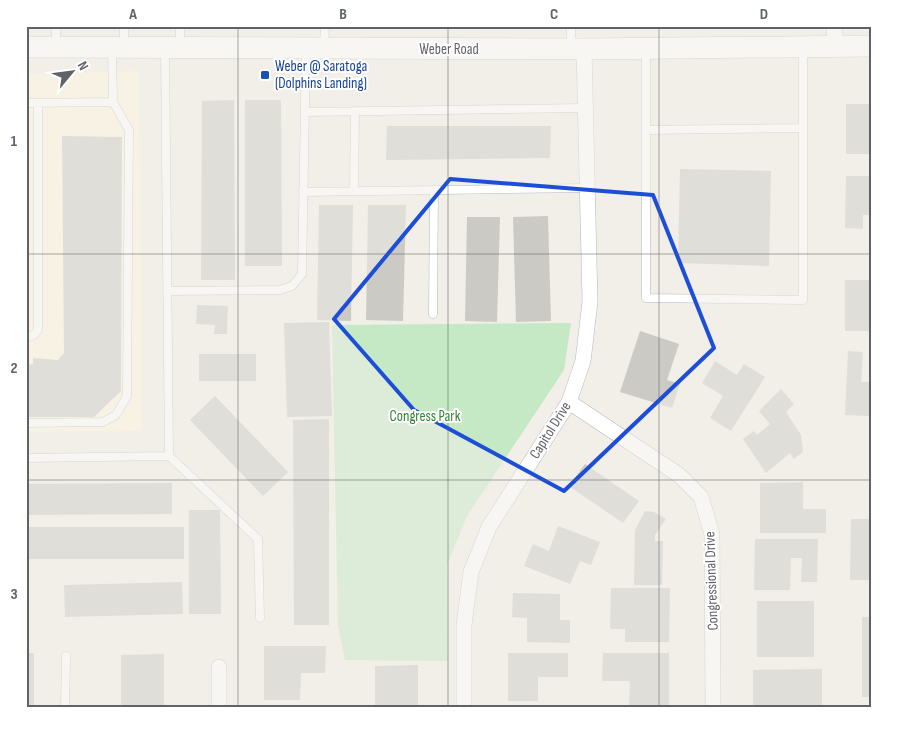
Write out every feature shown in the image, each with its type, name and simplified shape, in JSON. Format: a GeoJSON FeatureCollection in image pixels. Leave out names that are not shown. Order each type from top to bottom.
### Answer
{"type":"FeatureCollection","features":[{"type":"Feature","properties":{"kind":"main road","name":"Weber Road"},"geometry":{"type":"LineString","coordinates":[[26,47],[56,37],[118,47],[577,49],[803,46],[835,36],[871,46]]}},
{"type":"Feature","properties":{"kind":"street","name":"Capitol Drive"},"geometry":{"type":"LineString","coordinates":[[464,708],[464,625],[471,572],[489,527],[569,402],[582,362],[590,302],[586,108],[577,49]]}},
{"type":"Feature","properties":{"kind":"street","name":"Congressional Drive"},"geometry":{"type":"LineString","coordinates":[[569,402],[679,475],[701,497],[712,534],[713,708]]}},
{"type":"Feature","properties":{"kind":"street"},"geometry":{"type":"LineString","coordinates":[[219,667],[219,708]]}},
{"type":"Feature","properties":{"kind":"lane"},"geometry":{"type":"LineString","coordinates":[[26,424],[104,422],[116,415],[127,396],[128,130],[113,102],[118,47],[124,26]]}},
{"type":"Feature","properties":{"kind":"lane"},"geometry":{"type":"LineString","coordinates":[[169,456],[167,291],[172,48],[180,26]]}},
{"type":"Feature","properties":{"kind":"lane"},"geometry":{"type":"LineString","coordinates":[[167,291],[280,290],[292,286],[302,274],[305,112],[315,48],[324,26]]}},
{"type":"Feature","properties":{"kind":"lane"},"geometry":{"type":"LineString","coordinates":[[571,26],[577,49]]}},
{"type":"Feature","properties":{"kind":"lane"},"geometry":{"type":"LineString","coordinates":[[646,48],[646,298],[803,300],[803,46]]}},
{"type":"Feature","properties":{"kind":"lane"},"geometry":{"type":"LineString","coordinates":[[26,103],[113,102]]}},
{"type":"Feature","properties":{"kind":"lane"},"geometry":{"type":"LineString","coordinates":[[26,337],[38,330],[38,103]]}},
{"type":"Feature","properties":{"kind":"lane"},"geometry":{"type":"LineString","coordinates":[[305,112],[586,108]]}},
{"type":"Feature","properties":{"kind":"lane"},"geometry":{"type":"LineString","coordinates":[[354,191],[355,112]]}},
{"type":"Feature","properties":{"kind":"lane"},"geometry":{"type":"LineString","coordinates":[[646,130],[803,128]]}},
{"type":"Feature","properties":{"kind":"lane"},"geometry":{"type":"LineString","coordinates":[[303,192],[588,188]]}},
{"type":"Feature","properties":{"kind":"lane"},"geometry":{"type":"LineString","coordinates":[[433,314],[434,190]]}},
{"type":"Feature","properties":{"kind":"lane"},"geometry":{"type":"LineString","coordinates":[[26,458],[169,456],[258,539],[260,618]]}},
{"type":"Feature","properties":{"kind":"lane"},"geometry":{"type":"LineString","coordinates":[[65,708],[66,656]]}},
{"type":"Feature","properties":{"kind":"highlighted area"},"geometry":{"type":"Polygon","coordinates":[[[450,179],[653,195],[714,348],[564,491],[414,410],[334,319],[450,179]]]}},
{"type":"Feature","properties":{"kind":"shaded area"},"geometry":{"type":"Polygon","coordinates":[[[139,71],[142,431],[26,432],[26,74],[139,71]]]}},
{"type":"Feature","properties":{"kind":"green space","name":"Congress Park"},"geometry":{"type":"Polygon","coordinates":[[[571,323],[564,370],[467,516],[447,565],[448,661],[345,660],[338,625],[332,325],[571,323]]]}},
{"type":"Feature","properties":{"kind":"building"},"geometry":{"type":"Polygon","coordinates":[[[234,100],[235,280],[201,280],[202,101],[234,100]]]}},
{"type":"Feature","properties":{"kind":"building"},"geometry":{"type":"Polygon","coordinates":[[[245,100],[281,100],[282,266],[245,266],[245,100]]]}},
{"type":"Feature","properties":{"kind":"building"},"geometry":{"type":"Polygon","coordinates":[[[846,104],[871,104],[871,154],[846,154],[846,104]]]}},
{"type":"Feature","properties":{"kind":"building"},"geometry":{"type":"Polygon","coordinates":[[[387,126],[551,126],[550,158],[386,160],[387,126]]]}},
{"type":"Feature","properties":{"kind":"building"},"geometry":{"type":"Polygon","coordinates":[[[62,136],[122,137],[121,391],[94,417],[26,417],[26,365],[33,364],[33,358],[58,360],[64,353],[62,136]]]}},
{"type":"Feature","properties":{"kind":"building"},"geometry":{"type":"Polygon","coordinates":[[[680,169],[771,171],[769,266],[678,263],[680,169]]]}},
{"type":"Feature","properties":{"kind":"building"},"geometry":{"type":"Polygon","coordinates":[[[846,176],[871,176],[871,215],[863,215],[863,229],[845,228],[846,176]]]}},
{"type":"Feature","properties":{"kind":"building"},"geometry":{"type":"Polygon","coordinates":[[[319,205],[353,205],[351,321],[317,320],[319,205]]]}},
{"type":"Feature","properties":{"kind":"building"},"geometry":{"type":"Polygon","coordinates":[[[368,205],[406,205],[403,321],[366,320],[368,205]]]}},
{"type":"Feature","properties":{"kind":"building"},"geometry":{"type":"Polygon","coordinates":[[[548,216],[551,321],[516,322],[513,217],[548,216]]]}},
{"type":"Feature","properties":{"kind":"building"},"geometry":{"type":"Polygon","coordinates":[[[467,217],[500,217],[497,322],[465,321],[467,217]]]}},
{"type":"Feature","properties":{"kind":"building"},"geometry":{"type":"Polygon","coordinates":[[[845,280],[871,280],[871,331],[845,331],[845,280]]]}},
{"type":"Feature","properties":{"kind":"building"},"geometry":{"type":"Polygon","coordinates":[[[197,305],[228,306],[227,334],[214,334],[215,325],[196,324],[197,305]]]}},
{"type":"Feature","properties":{"kind":"building"},"geometry":{"type":"Polygon","coordinates":[[[329,322],[332,416],[287,417],[284,323],[329,322]]]}},
{"type":"Feature","properties":{"kind":"building"},"geometry":{"type":"Polygon","coordinates":[[[640,331],[679,344],[667,380],[680,384],[672,408],[620,392],[640,331]]]}},
{"type":"Feature","properties":{"kind":"building"},"geometry":{"type":"Polygon","coordinates":[[[848,351],[863,352],[861,382],[871,382],[871,416],[845,415],[848,351]]]}},
{"type":"Feature","properties":{"kind":"building"},"geometry":{"type":"Polygon","coordinates":[[[199,354],[256,354],[256,381],[199,381],[199,354]]]}},
{"type":"Feature","properties":{"kind":"building"},"geometry":{"type":"Polygon","coordinates":[[[715,361],[737,375],[744,364],[765,377],[731,431],[710,418],[723,396],[702,383],[715,361]]]}},
{"type":"Feature","properties":{"kind":"building"},"geometry":{"type":"Polygon","coordinates":[[[781,389],[794,404],[786,412],[801,435],[803,452],[794,459],[790,453],[766,473],[743,439],[754,431],[757,435],[770,424],[759,411],[781,389]]]}},
{"type":"Feature","properties":{"kind":"building"},"geometry":{"type":"Polygon","coordinates":[[[215,396],[288,472],[263,496],[190,420],[215,396]]]}},
{"type":"Feature","properties":{"kind":"building"},"geometry":{"type":"Polygon","coordinates":[[[329,419],[329,625],[294,625],[293,420],[329,419]]]}},
{"type":"Feature","properties":{"kind":"building"},"geometry":{"type":"Polygon","coordinates":[[[585,464],[639,501],[623,523],[569,486],[585,464]]]}},
{"type":"Feature","properties":{"kind":"building"},"geometry":{"type":"Polygon","coordinates":[[[803,482],[803,509],[826,509],[826,533],[760,533],[760,483],[803,482]]]}},
{"type":"Feature","properties":{"kind":"building"},"geometry":{"type":"Polygon","coordinates":[[[172,483],[172,514],[26,515],[26,484],[172,483]]]}},
{"type":"Feature","properties":{"kind":"building"},"geometry":{"type":"Polygon","coordinates":[[[189,510],[220,510],[221,614],[189,614],[189,510]]]}},
{"type":"Feature","properties":{"kind":"building"},"geometry":{"type":"Polygon","coordinates":[[[645,511],[654,512],[666,519],[655,535],[655,541],[663,541],[662,585],[634,585],[635,530],[645,511]]]}},
{"type":"Feature","properties":{"kind":"building"},"geometry":{"type":"Polygon","coordinates":[[[851,519],[871,519],[871,580],[850,580],[851,519]]]}},
{"type":"Feature","properties":{"kind":"building"},"geometry":{"type":"Polygon","coordinates":[[[558,526],[600,542],[591,565],[580,561],[570,584],[524,566],[533,544],[549,551],[558,526]]]}},
{"type":"Feature","properties":{"kind":"building"},"geometry":{"type":"Polygon","coordinates":[[[26,527],[184,527],[184,559],[26,559],[26,527]]]}},
{"type":"Feature","properties":{"kind":"building"},"geometry":{"type":"Polygon","coordinates":[[[755,539],[818,539],[817,582],[801,582],[802,558],[791,558],[790,590],[754,590],[755,539]]]}},
{"type":"Feature","properties":{"kind":"building"},"geometry":{"type":"Polygon","coordinates":[[[182,582],[183,614],[65,617],[64,585],[182,582]]]}},
{"type":"Feature","properties":{"kind":"building"},"geometry":{"type":"Polygon","coordinates":[[[611,588],[670,588],[669,642],[625,642],[625,629],[610,629],[611,588]]]}},
{"type":"Feature","properties":{"kind":"building"},"geometry":{"type":"Polygon","coordinates":[[[513,593],[560,594],[560,620],[570,620],[570,643],[527,642],[527,618],[512,617],[513,593]]]}},
{"type":"Feature","properties":{"kind":"building"},"geometry":{"type":"Polygon","coordinates":[[[757,601],[814,601],[814,657],[757,657],[757,601]]]}},
{"type":"Feature","properties":{"kind":"building"},"geometry":{"type":"Polygon","coordinates":[[[862,617],[871,617],[871,697],[862,697],[862,617]]]}},
{"type":"Feature","properties":{"kind":"building"},"geometry":{"type":"Polygon","coordinates":[[[264,646],[326,646],[325,673],[301,673],[300,700],[264,700],[264,646]]]}},
{"type":"Feature","properties":{"kind":"building"},"geometry":{"type":"Polygon","coordinates":[[[26,653],[34,653],[34,708],[26,708],[26,653]]]}},
{"type":"Feature","properties":{"kind":"building"},"geometry":{"type":"Polygon","coordinates":[[[508,653],[568,653],[568,677],[538,677],[538,701],[508,701],[508,653]]]}},
{"type":"Feature","properties":{"kind":"building"},"geometry":{"type":"Polygon","coordinates":[[[603,653],[669,653],[669,708],[629,708],[630,681],[602,681],[603,653]]]}},
{"type":"Feature","properties":{"kind":"building"},"geometry":{"type":"Polygon","coordinates":[[[164,654],[164,708],[121,708],[121,655],[164,654]]]}},
{"type":"Feature","properties":{"kind":"building"},"geometry":{"type":"Polygon","coordinates":[[[418,665],[418,708],[375,708],[375,666],[418,665]]]}},
{"type":"Feature","properties":{"kind":"building"},"geometry":{"type":"Polygon","coordinates":[[[822,669],[822,708],[753,708],[753,670],[822,669]]]}},
{"type":"Feature","properties":{"kind":"place","name":"Weber @ Saratoga (Dolphins Landing)"},"geometry":{"type":"Point","coordinates":[265,75]}}]}
